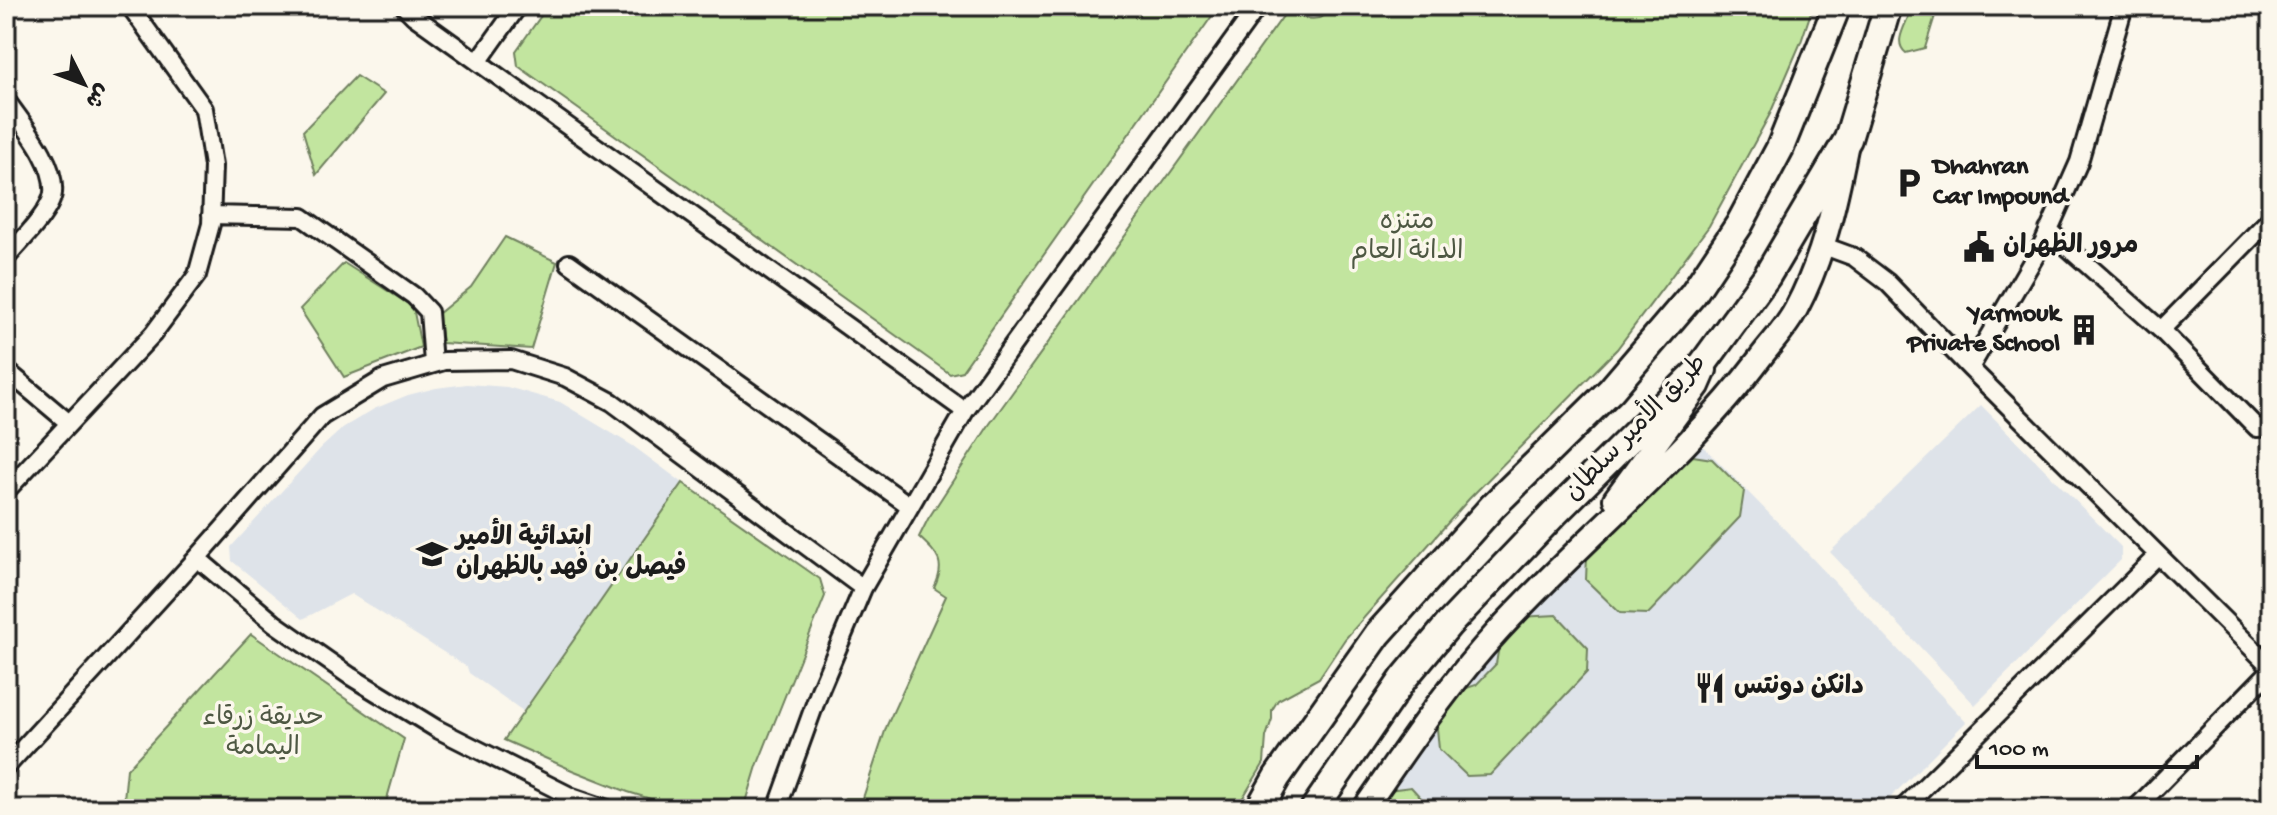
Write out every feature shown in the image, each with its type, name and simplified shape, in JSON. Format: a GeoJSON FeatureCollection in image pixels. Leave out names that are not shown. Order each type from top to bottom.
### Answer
{"type":"FeatureCollection","features":[{"type":"Feature","properties":{"kind":"main road","name":"طريق الأمير سلطان"},"geometry":{"type":"LineString","coordinates":[[1259,809],[1277,777],[1378,634],[1493,506],[1611,390],[1693,294],[1739,225],[1780,148],[1837,6]]}},
{"type":"Feature","properties":{"kind":"main road","name":"طريق الأمير سلطان"},"geometry":{"type":"LineString","coordinates":[[1314,809],[1404,678],[1449,624],[1697,372],[1767,276],[1848,139],[1888,6]]}},
{"type":"Feature","properties":{"kind":"street"},"geometry":{"type":"LineString","coordinates":[[6,491],[153,334],[197,275],[211,224],[213,166],[204,109],[130,6]]}},
{"type":"Feature","properties":{"kind":"street"},"geometry":{"type":"LineString","coordinates":[[404,6],[965,411]]}},
{"type":"Feature","properties":{"kind":"street"},"geometry":{"type":"LineString","coordinates":[[478,62],[518,6]]}},
{"type":"Feature","properties":{"kind":"street"},"geometry":{"type":"LineString","coordinates":[[777,809],[820,690],[863,588],[965,411],[1258,6]]}},
{"type":"Feature","properties":{"kind":"street"},"geometry":{"type":"LineString","coordinates":[[1970,368],[2048,230],[2079,162],[2124,6]]}},
{"type":"Feature","properties":{"kind":"street"},"geometry":{"type":"LineString","coordinates":[[6,100],[50,166],[53,195],[36,224],[6,258]]}},
{"type":"Feature","properties":{"kind":"street"},"geometry":{"type":"LineString","coordinates":[[1364,809],[1454,682],[1500,629],[1576,551],[1683,448],[1740,384],[1795,312],[1824,246],[1848,139]]}},
{"type":"Feature","properties":{"kind":"street"},"geometry":{"type":"LineString","coordinates":[[211,215],[302,217],[424,305],[429,312],[433,363]]}},
{"type":"Feature","properties":{"kind":"street"},"geometry":{"type":"LineString","coordinates":[[2161,330],[2271,218]]}},
{"type":"Feature","properties":{"kind":"street"},"geometry":{"type":"LineString","coordinates":[[2048,230],[2161,330],[2257,428],[2271,427]]}},
{"type":"Feature","properties":{"kind":"street"},"geometry":{"type":"LineString","coordinates":[[1824,246],[1854,257],[1887,282],[2271,669],[2135,809]]}},
{"type":"Feature","properties":{"kind":"street"},"geometry":{"type":"LineString","coordinates":[[569,263],[910,506]]}},
{"type":"Feature","properties":{"kind":"street"},"geometry":{"type":"LineString","coordinates":[[1576,551],[1698,386],[1711,354]]}},
{"type":"Feature","properties":{"kind":"street"},"geometry":{"type":"LineString","coordinates":[[6,767],[322,416],[383,379],[433,363],[511,360],[565,377],[612,402],[863,588]]}},
{"type":"Feature","properties":{"kind":"street"},"geometry":{"type":"LineString","coordinates":[[6,370],[69,423]]}},
{"type":"Feature","properties":{"kind":"street"},"geometry":{"type":"LineString","coordinates":[[1902,809],[2157,556]]}},
{"type":"Feature","properties":{"kind":"street"},"geometry":{"type":"LineString","coordinates":[[197,558],[274,623],[350,676],[569,803],[607,809]]}},
{"type":"Feature","properties":{"kind":"shaded area","name":"ابتدائية الأمير فيصل بن فهد بالظهران"},"geometry":{"type":"Polygon","coordinates":[[[467,384],[507,387],[560,402],[633,446],[683,483],[523,711],[469,673],[467,667],[351,594],[303,619],[232,561],[231,547],[344,427],[374,409],[408,395],[467,384]]]}},
{"type":"Feature","properties":{"kind":"shaded area"},"geometry":{"type":"Polygon","coordinates":[[[1981,405],[2121,547],[2121,560],[1975,705],[1830,552],[1981,405]]]}},
{"type":"Feature","properties":{"kind":"shaded area"},"geometry":{"type":"Polygon","coordinates":[[[1702,445],[1966,722],[1879,809],[1369,809],[1518,616],[1702,445]]]}},
{"type":"Feature","properties":{"kind":"green space"},"geometry":{"type":"Polygon","coordinates":[[[548,6],[1219,6],[962,371],[950,374],[518,66],[516,51],[548,6]]]}},
{"type":"Feature","properties":{"kind":"green space","name":"متنزه الدانة العام"},"geometry":{"type":"Polygon","coordinates":[[[1337,6],[1813,6],[1770,114],[1709,226],[1617,349],[1469,499],[1345,639],[1319,678],[1278,700],[1272,710],[1266,737],[1264,763],[1236,809],[834,809],[845,798],[863,798],[887,725],[946,596],[934,588],[940,571],[938,559],[919,537],[928,519],[989,425],[1286,12],[1313,19],[1325,16],[1337,6]]]}},
{"type":"Feature","properties":{"kind":"green space"},"geometry":{"type":"Polygon","coordinates":[[[1912,6],[1938,6],[1925,48],[1906,53],[1900,43],[1912,6]]]}},
{"type":"Feature","properties":{"kind":"green space"},"geometry":{"type":"Polygon","coordinates":[[[356,76],[384,94],[316,175],[303,131],[356,76]]]}},
{"type":"Feature","properties":{"kind":"green space"},"geometry":{"type":"Polygon","coordinates":[[[505,237],[557,262],[531,349],[442,343],[438,314],[471,287],[505,237]]]}},
{"type":"Feature","properties":{"kind":"green space"},"geometry":{"type":"Polygon","coordinates":[[[344,263],[413,307],[421,347],[344,377],[300,309],[344,263]]]}},
{"type":"Feature","properties":{"kind":"green space"},"geometry":{"type":"Polygon","coordinates":[[[1693,456],[1712,459],[1744,491],[1740,517],[1648,614],[1620,613],[1586,580],[1587,555],[1693,456]]]}},
{"type":"Feature","properties":{"kind":"green space"},"geometry":{"type":"Polygon","coordinates":[[[683,483],[820,579],[825,596],[757,766],[744,809],[683,809],[628,792],[504,740],[683,483]]]}},
{"type":"Feature","properties":{"kind":"green space"},"geometry":{"type":"Polygon","coordinates":[[[1557,615],[1588,648],[1587,672],[1490,775],[1467,776],[1439,749],[1436,718],[1455,692],[1476,685],[1496,664],[1500,640],[1519,617],[1557,615]]]}},
{"type":"Feature","properties":{"kind":"green space","name":"حديقة زرقاء اليمامة"},"geometry":{"type":"Polygon","coordinates":[[[251,634],[404,739],[384,809],[123,809],[127,769],[251,634]]]}},
{"type":"Feature","properties":{"kind":"green space"},"geometry":{"type":"Polygon","coordinates":[[[1411,787],[1431,809],[1374,809],[1388,790],[1411,787]]]}},
{"type":"Feature","properties":{"kind":"place","name":"Dhahran Car Impound"},"geometry":{"type":"Point","coordinates":[1909,183]}},
{"type":"Feature","properties":{"kind":"place","name":"مرور الظهران"},"geometry":{"type":"Point","coordinates":[1979,247]}},
{"type":"Feature","properties":{"kind":"place","name":"Yarmouk Private School"},"geometry":{"type":"Point","coordinates":[2084,330]}},
{"type":"Feature","properties":{"kind":"place","name":"ابتدائية الأمير فيصل بن فهد بالظهران"},"geometry":{"type":"Point","coordinates":[432,554]}},
{"type":"Feature","properties":{"kind":"place","name":"دانكن دونتس"},"geometry":{"type":"Point","coordinates":[1710,688]}}]}
